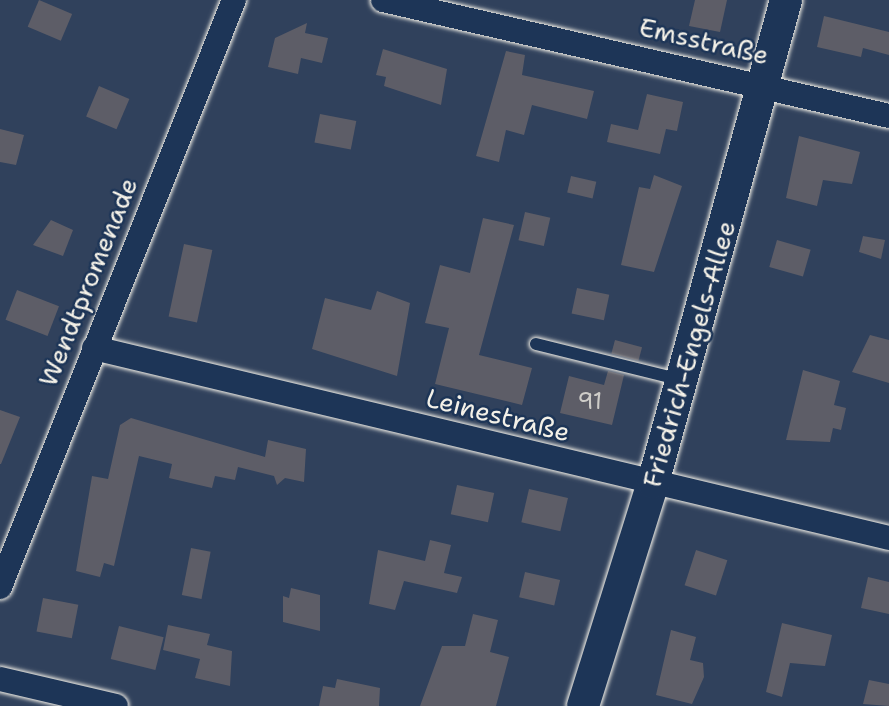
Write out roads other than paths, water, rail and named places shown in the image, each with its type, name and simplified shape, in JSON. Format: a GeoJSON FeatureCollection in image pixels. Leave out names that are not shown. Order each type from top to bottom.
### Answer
{"type":"FeatureCollection","features":[{"type":"Feature","properties":{"kind":"street","name":"Wendtpromenade"},"geometry":{"type":"LineString","coordinates":[[0,587],[234,0]]}},
{"type":"Feature","properties":{"kind":"street","name":"Emsstraße"},"geometry":{"type":"LineString","coordinates":[[383,0],[766,85],[889,116]]}},
{"type":"Feature","properties":{"kind":"street","name":"Friedrich-Engels-Allee"},"geometry":{"type":"LineString","coordinates":[[583,706],[653,483],[766,85],[786,0]]}},
{"type":"Feature","properties":{"kind":"street","name":"Leinestraße"},"geometry":{"type":"LineString","coordinates":[[94,348],[889,538]]}},
{"type":"Feature","properties":{"kind":"street"},"geometry":{"type":"LineString","coordinates":[[0,679],[116,706]]}},
{"type":"Feature","properties":{"kind":"lane"},"geometry":{"type":"LineString","coordinates":[[536,344],[682,380]]}}]}
